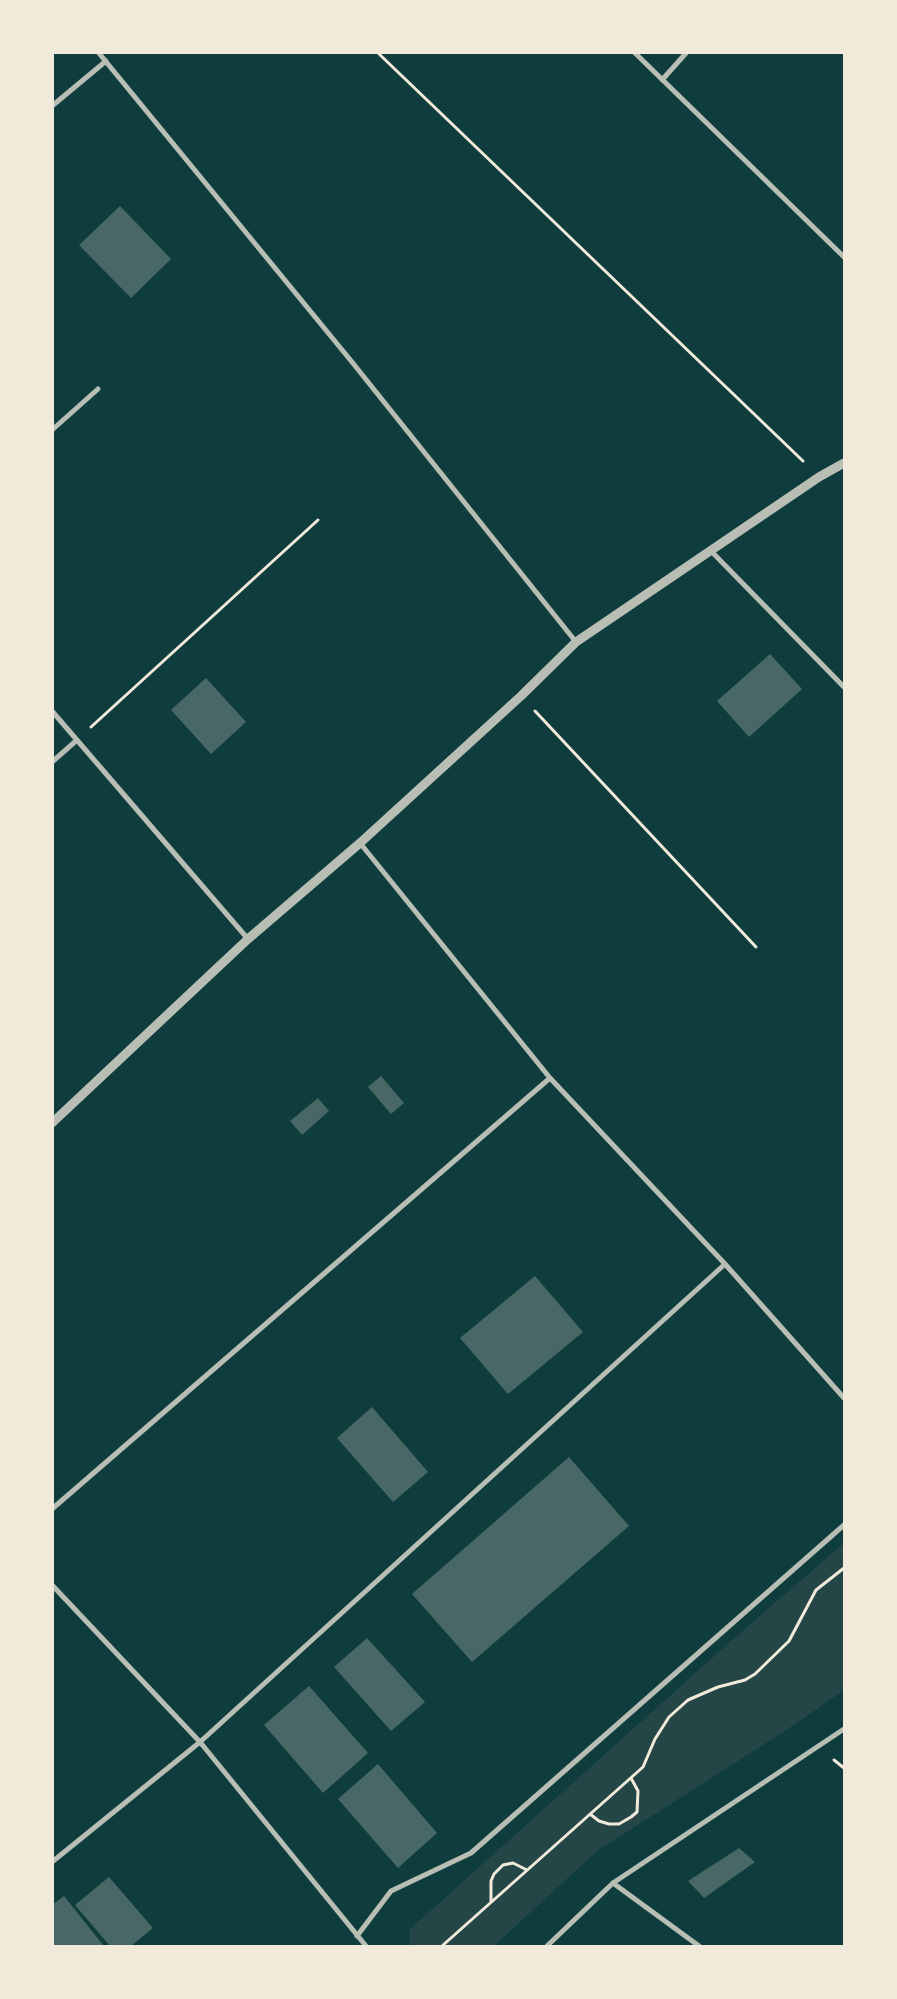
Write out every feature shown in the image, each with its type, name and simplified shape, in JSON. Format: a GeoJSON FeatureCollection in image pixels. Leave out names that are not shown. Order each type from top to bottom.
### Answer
{"type":"FeatureCollection","features":[{"type":"Feature","properties":{"kind":"street"},"geometry":{"type":"LineString","coordinates":[[98,52],[352,362],[576,642]]}},
{"type":"Feature","properties":{"kind":"street"},"geometry":{"type":"LineString","coordinates":[[634,52],[844,257]]}},
{"type":"Feature","properties":{"kind":"street"},"geometry":{"type":"LineString","coordinates":[[662,80],[687,52]]}},
{"type":"Feature","properties":{"kind":"street"},"geometry":{"type":"LineString","coordinates":[[52,106],[106,61]]}},
{"type":"Feature","properties":{"kind":"street"},"geometry":{"type":"LineString","coordinates":[[52,430],[98,389]]}},
{"type":"Feature","properties":{"kind":"street"},"geometry":{"type":"LineString","coordinates":[[52,1123],[248,939],[360,843],[521,696],[576,642],[710,550],[844,463]]}},
{"type":"Feature","properties":{"kind":"street"},"geometry":{"type":"LineString","coordinates":[[710,550],[844,687]]}},
{"type":"Feature","properties":{"kind":"street"},"geometry":{"type":"LineString","coordinates":[[52,711],[248,939]]}},
{"type":"Feature","properties":{"kind":"street"},"geometry":{"type":"LineString","coordinates":[[52,762],[77,740]]}},
{"type":"Feature","properties":{"kind":"street"},"geometry":{"type":"LineString","coordinates":[[360,843],[550,1078],[725,1264],[844,1398]]}},
{"type":"Feature","properties":{"kind":"street"},"geometry":{"type":"LineString","coordinates":[[52,1509],[550,1078]]}},
{"type":"Feature","properties":{"kind":"street"},"geometry":{"type":"LineString","coordinates":[[52,1862],[200,1742],[725,1264]]}},
{"type":"Feature","properties":{"kind":"street"},"geometry":{"type":"LineString","coordinates":[[357,1936],[391,1891],[471,1853],[844,1525]]}},
{"type":"Feature","properties":{"kind":"street"},"geometry":{"type":"LineString","coordinates":[[52,1585],[200,1742],[366,1946]]}},
{"type":"Feature","properties":{"kind":"street"},"geometry":{"type":"LineString","coordinates":[[546,1946],[613,1884],[844,1729]]}},
{"type":"Feature","properties":{"kind":"street"},"geometry":{"type":"LineString","coordinates":[[613,1884],[699,1946]]}},
{"type":"Feature","properties":{"kind":"path"},"geometry":{"type":"LineString","coordinates":[[377,52],[819,478]]}},
{"type":"Feature","properties":{"kind":"path"},"geometry":{"type":"LineString","coordinates":[[77,740],[318,520]]}},
{"type":"Feature","properties":{"kind":"path"},"geometry":{"type":"LineString","coordinates":[[521,696],[756,947]]}},
{"type":"Feature","properties":{"kind":"path"},"geometry":{"type":"LineString","coordinates":[[442,1946],[643,1766],[654,1739],[669,1717],[688,1700],[745,1680],[755,1674],[789,1641],[816,1590],[844,1568]]}},
{"type":"Feature","properties":{"kind":"path"},"geometry":{"type":"LineString","coordinates":[[590,1814],[600,1821],[609,1824],[619,1824],[637,1812],[638,1791],[631,1778]]}},
{"type":"Feature","properties":{"kind":"path"},"geometry":{"type":"LineString","coordinates":[[492,1902],[491,1881],[494,1874],[503,1865],[513,1863],[528,1870]]}},
{"type":"Feature","properties":{"kind":"shaded area"},"geometry":{"type":"Polygon","coordinates":[[[844,1543],[844,1690],[785,1731],[597,1851],[494,1946],[410,1946],[409,1930],[731,1641],[844,1543]]]}},
{"type":"Feature","properties":{"kind":"building"},"geometry":{"type":"Polygon","coordinates":[[[120,206],[171,259],[131,298],[79,245],[120,206]]]}},
{"type":"Feature","properties":{"kind":"building"},"geometry":{"type":"Polygon","coordinates":[[[770,654],[802,689],[749,737],[717,701],[770,654]]]}},
{"type":"Feature","properties":{"kind":"building"},"geometry":{"type":"Polygon","coordinates":[[[206,678],[246,722],[211,754],[171,710],[206,678]]]}},
{"type":"Feature","properties":{"kind":"building"},"geometry":{"type":"Polygon","coordinates":[[[381,1076],[404,1103],[391,1114],[368,1087],[381,1076]]]}},
{"type":"Feature","properties":{"kind":"building"},"geometry":{"type":"Polygon","coordinates":[[[318,1098],[329,1111],[302,1135],[290,1121],[318,1098]]]}},
{"type":"Feature","properties":{"kind":"building"},"geometry":{"type":"Polygon","coordinates":[[[535,1276],[583,1332],[508,1394],[460,1338],[535,1276]]]}},
{"type":"Feature","properties":{"kind":"building"},"geometry":{"type":"Polygon","coordinates":[[[372,1407],[428,1472],[393,1502],[337,1438],[372,1407]]]}},
{"type":"Feature","properties":{"kind":"building"},"geometry":{"type":"Polygon","coordinates":[[[569,1457],[629,1526],[472,1662],[412,1594],[569,1457]]]}},
{"type":"Feature","properties":{"kind":"building"},"geometry":{"type":"Polygon","coordinates":[[[367,1638],[425,1702],[391,1731],[334,1667],[367,1638]]]}},
{"type":"Feature","properties":{"kind":"building"},"geometry":{"type":"Polygon","coordinates":[[[309,1686],[368,1753],[323,1793],[264,1725],[309,1686]]]}},
{"type":"Feature","properties":{"kind":"building"},"geometry":{"type":"Polygon","coordinates":[[[378,1764],[437,1833],[398,1868],[338,1799],[378,1764]]]}},
{"type":"Feature","properties":{"kind":"building"},"geometry":{"type":"Polygon","coordinates":[[[739,1848],[755,1862],[704,1898],[688,1881],[739,1848]]]}},
{"type":"Feature","properties":{"kind":"building"},"geometry":{"type":"Polygon","coordinates":[[[109,1877],[153,1928],[131,1946],[110,1946],[75,1905],[109,1877]]]}},
{"type":"Feature","properties":{"kind":"building"},"geometry":{"type":"Polygon","coordinates":[[[64,1896],[104,1946],[52,1946],[52,1905],[64,1896]]]}}]}
